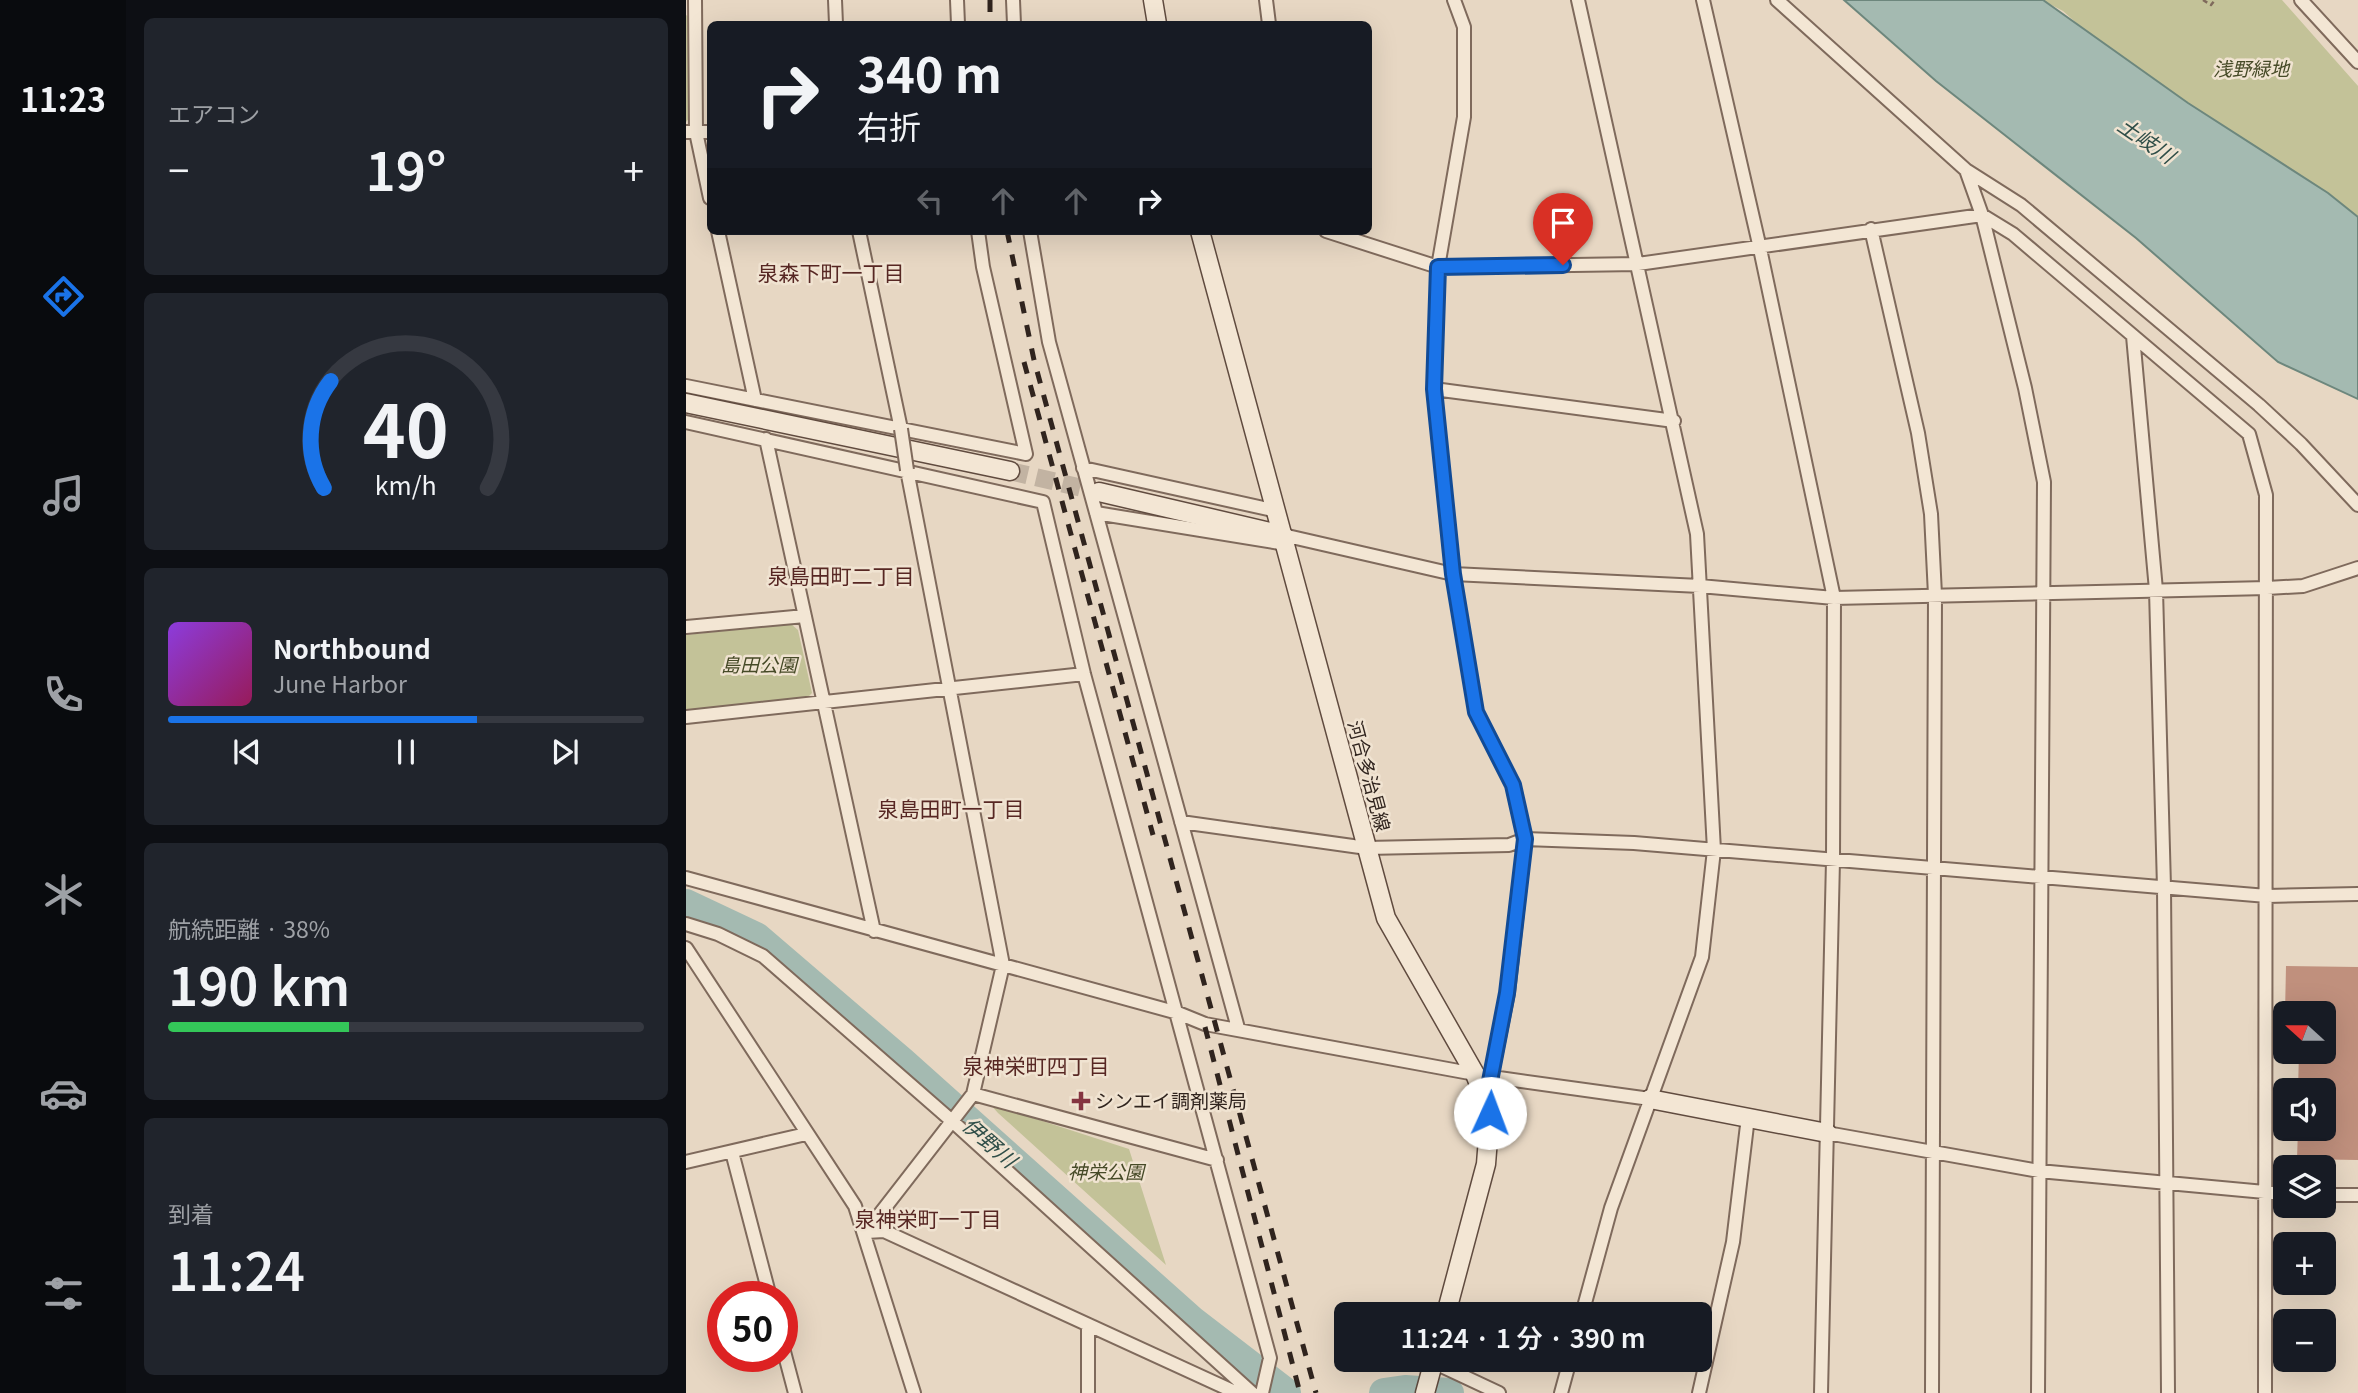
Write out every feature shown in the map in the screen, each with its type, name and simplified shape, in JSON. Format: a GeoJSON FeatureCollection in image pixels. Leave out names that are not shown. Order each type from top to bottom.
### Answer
{"type":"FeatureCollection","features":[{"type":"Feature","properties":{"kind":"main road"},"geometry":{"type":"LineString","coordinates":[[1153,0],[1156,21]]}},
{"type":"Feature","properties":{"kind":"main road","name":"河合多治見線"},"geometry":{"type":"LineString","coordinates":[[1201,235],[1386,918],[1484,1075],[1491,1134],[1486,1164],[1449,1302]]}},
{"type":"Feature","properties":{"kind":"main road"},"geometry":{"type":"LineString","coordinates":[[686,403],[1010,471]]}},
{"type":"Feature","properties":{"kind":"main road"},"geometry":{"type":"LineString","coordinates":[[1099,492],[1284,540]]}},
{"type":"Feature","properties":{"kind":"main road"},"geometry":{"type":"LineString","coordinates":[[1650,1099],[1827,1133]]}},
{"type":"Feature","properties":{"kind":"street"},"geometry":{"type":"LineString","coordinates":[[835,0],[836,21]]}},
{"type":"Feature","properties":{"kind":"street"},"geometry":{"type":"LineString","coordinates":[[957,0],[958,21]]}},
{"type":"Feature","properties":{"kind":"street"},"geometry":{"type":"LineString","coordinates":[[1013,0],[1014,21]]}},
{"type":"Feature","properties":{"kind":"street"},"geometry":{"type":"LineString","coordinates":[[1266,0],[1269,21]]}},
{"type":"Feature","properties":{"kind":"street"},"geometry":{"type":"LineString","coordinates":[[1454,0],[1464,27],[1464,117],[1438,267],[1434,389],[1453,574],[1476,712],[1513,785],[1525,839],[1507,993],[1484,1075]]}},
{"type":"Feature","properties":{"kind":"street"},"geometry":{"type":"LineString","coordinates":[[1578,0],[1674,421],[1697,534],[1714,850],[1702,957],[1611,1209],[1585,1302]]}},
{"type":"Feature","properties":{"kind":"street"},"geometry":{"type":"LineString","coordinates":[[1703,0],[1759,244],[1834,598],[1833,860],[1821,1393]]}},
{"type":"Feature","properties":{"kind":"street"},"geometry":{"type":"LineString","coordinates":[[1777,0],[1966,170],[2021,205],[2259,405],[2301,444],[2358,505]]}},
{"type":"Feature","properties":{"kind":"street"},"geometry":{"type":"LineString","coordinates":[[2301,0],[2358,62]]}},
{"type":"Feature","properties":{"kind":"street"},"geometry":{"type":"LineString","coordinates":[[692,4],[691,132],[707,188]]}},
{"type":"Feature","properties":{"kind":"street"},"geometry":{"type":"LineString","coordinates":[[1966,170],[1982,215],[2025,388],[2044,482],[2038,1393]]}},
{"type":"Feature","properties":{"kind":"street"},"geometry":{"type":"LineString","coordinates":[[1338,235],[1438,267],[1638,264],[1759,244],[1982,215],[2012,234],[2249,434],[2266,495],[2265,1393]]}},
{"type":"Feature","properties":{"kind":"street"},"geometry":{"type":"LineString","coordinates":[[1871,229],[1919,433],[1931,514],[1935,595],[1932,1393]]}},
{"type":"Feature","properties":{"kind":"street"},"geometry":{"type":"LineString","coordinates":[[719,235],[755,400]]}},
{"type":"Feature","properties":{"kind":"street"},"geometry":{"type":"LineString","coordinates":[[860,235],[901,429],[1003,965],[973,1094],[866,1232]]}},
{"type":"Feature","properties":{"kind":"street"},"geometry":{"type":"LineString","coordinates":[[686,386],[1026,454],[983,267],[979,235]]}},
{"type":"Feature","properties":{"kind":"street"},"geometry":{"type":"LineString","coordinates":[[1031,235],[1049,342],[1238,1028]]}},
{"type":"Feature","properties":{"kind":"street"},"geometry":{"type":"LineString","coordinates":[[2133,336],[2156,590],[2164,887],[2168,1393]]}},
{"type":"Feature","properties":{"kind":"street"},"geometry":{"type":"LineString","coordinates":[[1434,389],[1674,421]]}},
{"type":"Feature","properties":{"kind":"street"},"geometry":{"type":"LineString","coordinates":[[686,422],[1043,502],[1084,674],[1270,1358],[1262,1393]]}},
{"type":"Feature","properties":{"kind":"street"},"geometry":{"type":"LineString","coordinates":[[766,439],[822,704],[874,930]]}},
{"type":"Feature","properties":{"kind":"street"},"geometry":{"type":"LineString","coordinates":[[1083,468],[1277,511]]}},
{"type":"Feature","properties":{"kind":"street"},"geometry":{"type":"LineString","coordinates":[[1096,513],[1284,540],[1453,574],[1700,586],[1834,598],[2303,586],[2358,568]]}},
{"type":"Feature","properties":{"kind":"street"},"geometry":{"type":"LineString","coordinates":[[686,627],[805,616]]}},
{"type":"Feature","properties":{"kind":"street"},"geometry":{"type":"LineString","coordinates":[[686,717],[1084,674]]}},
{"type":"Feature","properties":{"kind":"street"},"geometry":{"type":"LineString","coordinates":[[1181,822],[1367,849],[1509,845],[1525,839],[1634,843],[2267,897],[2358,894]]}},
{"type":"Feature","properties":{"kind":"street"},"geometry":{"type":"LineString","coordinates":[[686,878],[1178,1013],[1205,1024],[1484,1075],[1650,1099]]}},
{"type":"Feature","properties":{"kind":"street"},"geometry":{"type":"LineString","coordinates":[[686,925],[718,934],[763,956],[952,1121],[1252,1393]]}},
{"type":"Feature","properties":{"kind":"street"},"geometry":{"type":"LineString","coordinates":[[686,948],[855,1206],[866,1232],[914,1393]]}},
{"type":"Feature","properties":{"kind":"street"},"geometry":{"type":"LineString","coordinates":[[973,1094],[1217,1160]]}},
{"type":"Feature","properties":{"kind":"street"},"geometry":{"type":"LineString","coordinates":[[1699,1393],[1733,1242],[1748,1117]]}},
{"type":"Feature","properties":{"kind":"street"},"geometry":{"type":"LineString","coordinates":[[1827,1133],[2039,1171],[2273,1193]]}},
{"type":"Feature","properties":{"kind":"street"},"geometry":{"type":"LineString","coordinates":[[686,1162],[807,1134]]}},
{"type":"Feature","properties":{"kind":"street"},"geometry":{"type":"LineString","coordinates":[[732,1152],[766,1281]]}},
{"type":"Feature","properties":{"kind":"street"},"geometry":{"type":"LineString","coordinates":[[2336,1195],[2358,1195]]}},
{"type":"Feature","properties":{"kind":"street"},"geometry":{"type":"LineString","coordinates":[[866,1232],[884,1231],[1237,1393]]}},
{"type":"Feature","properties":{"kind":"street"},"geometry":{"type":"LineString","coordinates":[[1088,1325],[1088,1393]]}},
{"type":"Feature","properties":{"kind":"street"},"geometry":{"type":"LineString","coordinates":[[789,1372],[795,1393]]}},
{"type":"Feature","properties":{"kind":"street"},"geometry":{"type":"LineString","coordinates":[[1561,1393],[1567,1372]]}},
{"type":"Feature","properties":{"kind":"street"},"geometry":{"type":"LineString","coordinates":[[1430,1373],[1499,1393]]}},
{"type":"Feature","properties":{"kind":"path"},"geometry":{"type":"LineString","coordinates":[[2203,0],[2211,5],[2215,0]]}},
{"type":"Feature","properties":{"kind":"green space","name":"浅野緑地"},"geometry":{"type":"Polygon","coordinates":[[[2042,0],[2282,0],[2358,86],[2358,219],[2160,98],[2063,11],[2042,0]]]}},
{"type":"Feature","properties":{"kind":"green space"},"geometry":{"type":"Polygon","coordinates":[[[686,15],[689,17],[690,117],[686,122],[686,15]]]}},
{"type":"Feature","properties":{"kind":"green space","name":"島田公園"},"geometry":{"type":"Polygon","coordinates":[[[791,624],[798,630],[812,693],[807,698],[686,710],[686,635],[791,624]]]}},
{"type":"Feature","properties":{"kind":"green space","name":"神栄公園"},"geometry":{"type":"Polygon","coordinates":[[[990,1104],[1129,1149],[1166,1265],[998,1113],[990,1104]]]}},
{"type":"Feature","properties":{"kind":"water","name":"土岐川"},"geometry":{"type":"Polygon","coordinates":[[[1844,0],[2043,0],[2188,103],[2328,193],[2358,217],[2358,399],[2278,362],[2136,238],[1936,81],[1844,0]]]}},
{"type":"Feature","properties":{"kind":"building"},"geometry":{"type":"Polygon","coordinates":[[[2286,966],[2358,967],[2358,1160],[2336,1160],[2336,1155],[2297,1155],[2298,1141],[2336,1141],[2336,1078],[2298,1078],[2299,1064],[2336,1064],[2336,1001],[2285,1001],[2286,966]]]}},
{"type":"Feature","properties":{"kind":"waterway","name":"伊野川"},"geometry":{"type":"LineString","coordinates":[[686,904],[756,937],[902,1062],[1192,1321],[1286,1393]]}},
{"type":"Feature","properties":{"kind":"waterway","name":"伊野川"},"geometry":{"type":"LineString","coordinates":[[1384,1393],[1405,1390],[1449,1393]]}},
{"type":"Feature","properties":{"kind":"tunnel"},"geometry":{"type":"LineString","coordinates":[[1010,471],[1099,492]]}},
{"type":"Feature","properties":{"kind":"railway"},"geometry":{"type":"LineString","coordinates":[[990,0],[990,21]]}},
{"type":"Feature","properties":{"kind":"railway"},"geometry":{"type":"LineString","coordinates":[[1008,235],[1034,360],[1316,1393]]}},
{"type":"Feature","properties":{"kind":"railway"},"geometry":{"type":"LineString","coordinates":[[1024,362],[1153,835]]}},
{"type":"Feature","properties":{"kind":"railway"},"geometry":{"type":"LineString","coordinates":[[1205,1027],[1300,1393]]}},
{"type":"Feature","properties":{"kind":"place","name":"シンエイ調剤薬局"},"geometry":{"type":"Point","coordinates":[1081,1101]}},
{"type":"Feature","properties":{"kind":"district","name":"泉森下町一丁目"},"geometry":{"type":"Point","coordinates":[831,274]}},
{"type":"Feature","properties":{"kind":"district","name":"泉島田町二丁目"},"geometry":{"type":"Point","coordinates":[841,577]}},
{"type":"Feature","properties":{"kind":"district","name":"泉島田町一丁目"},"geometry":{"type":"Point","coordinates":[951,810]}},
{"type":"Feature","properties":{"kind":"district","name":"泉神栄町四丁目"},"geometry":{"type":"Point","coordinates":[1036,1067]}},
{"type":"Feature","properties":{"kind":"district","name":"泉神栄町一丁目"},"geometry":{"type":"Point","coordinates":[928,1220]}},
{"type":"Feature","properties":{"kind":"route"},"geometry":{"type":"LineString","coordinates":[[1490,1113],[1486,1102],[1507,993],[1525,839],[1513,785],[1476,712],[1453,574],[1434,389],[1438,267],[1563,265]]}}]}
